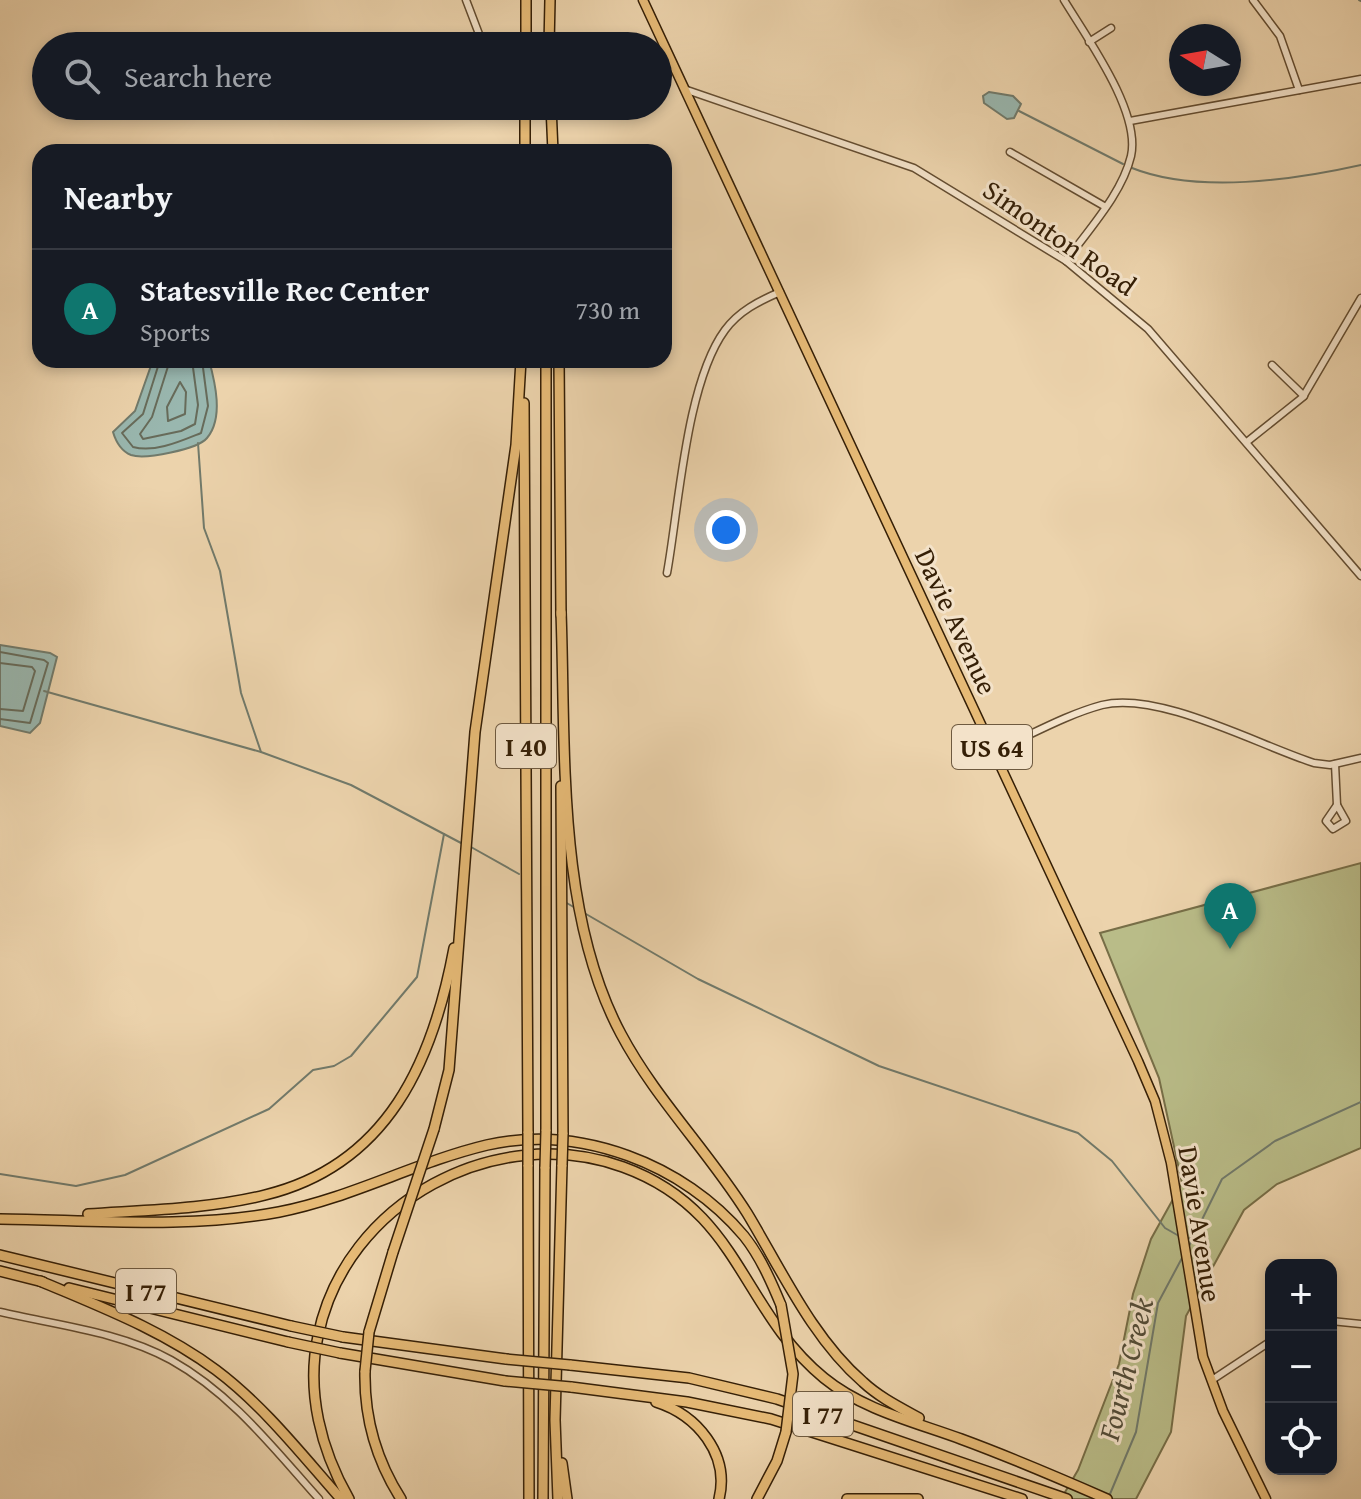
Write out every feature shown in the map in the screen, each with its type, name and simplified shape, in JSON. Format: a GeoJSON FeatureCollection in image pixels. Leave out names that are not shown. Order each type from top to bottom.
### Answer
{"type":"FeatureCollection","features":[{"type":"Feature","properties":{"kind":"highway"},"geometry":{"type":"LineString","coordinates":[[526,0],[526,32]]}},
{"type":"Feature","properties":{"kind":"highway"},"geometry":{"type":"LineString","coordinates":[[549,32],[550,0]]}},
{"type":"Feature","properties":{"kind":"highway"},"geometry":{"type":"LineString","coordinates":[[525,120],[525,144]]}},
{"type":"Feature","properties":{"kind":"highway"},"geometry":{"type":"LineString","coordinates":[[550,120],[550,144]]}},
{"type":"Feature","properties":{"kind":"highway"},"geometry":{"type":"LineString","coordinates":[[401,1499],[381,1464],[373,1439],[365,1371],[369,1332],[434,1129],[449,1070],[482,668],[516,445],[521,368]]}},
{"type":"Feature","properties":{"kind":"highway","name":"I 40"},"geometry":{"type":"LineString","coordinates":[[522,368],[528,1499]]}},
{"type":"Feature","properties":{"kind":"highway","name":"I 40"},"geometry":{"type":"LineString","coordinates":[[543,1499],[546,368]]}},
{"type":"Feature","properties":{"kind":"highway"},"geometry":{"type":"LineString","coordinates":[[558,1499],[555,1420],[563,1134],[559,368]]}},
{"type":"Feature","properties":{"kind":"highway"},"geometry":{"type":"LineString","coordinates":[[561,612],[567,792],[577,888],[589,945],[612,1015],[631,1051],[730,1187],[836,1353],[876,1393],[965,1440]]}},
{"type":"Feature","properties":{"kind":"highway"},"geometry":{"type":"LineString","coordinates":[[18,1219],[241,1200],[295,1186],[324,1171],[360,1146],[389,1115],[419,1068],[438,1021],[461,910]]}},
{"type":"Feature","properties":{"kind":"highway"},"geometry":{"type":"LineString","coordinates":[[0,1219],[235,1219],[307,1206],[490,1145],[570,1142],[629,1156],[707,1198],[753,1249],[781,1305],[793,1374],[786,1432],[777,1461],[757,1499]]}},
{"type":"Feature","properties":{"kind":"highway"},"geometry":{"type":"LineString","coordinates":[[349,1499],[327,1452],[315,1401],[318,1336],[333,1290],[365,1241],[404,1202],[457,1171],[516,1155],[595,1159],[638,1173],[664,1187],[720,1237],[783,1335],[824,1378],[863,1403],[965,1440],[1107,1499]]}},
{"type":"Feature","properties":{"kind":"highway","name":"I 77"},"geometry":{"type":"LineString","coordinates":[[0,1255],[343,1337],[506,1359],[689,1378],[777,1399],[1067,1499]]}},
{"type":"Feature","properties":{"kind":"highway","name":"I 77"},"geometry":{"type":"LineString","coordinates":[[0,1271],[340,1353],[505,1381],[630,1395],[771,1419],[1022,1499]]}},
{"type":"Feature","properties":{"kind":"highway"},"geometry":{"type":"LineString","coordinates":[[40,1281],[145,1326],[217,1371],[272,1422],[341,1499]]}},
{"type":"Feature","properties":{"kind":"highway"},"geometry":{"type":"LineString","coordinates":[[630,1395],[667,1406],[688,1417],[705,1434],[719,1460],[719,1499]]}},
{"type":"Feature","properties":{"kind":"highway"},"geometry":{"type":"LineString","coordinates":[[555,1420],[567,1499]]}},
{"type":"Feature","properties":{"kind":"highway"},"geometry":{"type":"LineString","coordinates":[[847,1499],[918,1499]]}},
{"type":"Feature","properties":{"kind":"main road","name":"Davie Avenue"},"geometry":{"type":"LineString","coordinates":[[643,0],[658,32]]}},
{"type":"Feature","properties":{"kind":"main road","name":"Davie Avenue"},"geometry":{"type":"LineString","coordinates":[[672,63],[1155,1101],[1178,1209],[1197,1331],[1212,1380],[1266,1499]]}},
{"type":"Feature","properties":{"kind":"street"},"geometry":{"type":"LineString","coordinates":[[466,0],[478,32]]}},
{"type":"Feature","properties":{"kind":"street"},"geometry":{"type":"LineString","coordinates":[[1064,0],[1130,121],[1134,140],[1131,159],[1104,206],[1066,261]]}},
{"type":"Feature","properties":{"kind":"street"},"geometry":{"type":"LineString","coordinates":[[1253,0],[1280,36],[1299,90]]}},
{"type":"Feature","properties":{"kind":"street"},"geometry":{"type":"LineString","coordinates":[[1089,42],[1111,28]]}},
{"type":"Feature","properties":{"kind":"street"},"geometry":{"type":"LineString","coordinates":[[1130,121],[1361,79]]}},
{"type":"Feature","properties":{"kind":"street","name":"Simonton Road"},"geometry":{"type":"LineString","coordinates":[[684,89],[914,168],[1066,261],[1148,329],[1248,441],[1361,576]]}},
{"type":"Feature","properties":{"kind":"street"},"geometry":{"type":"LineString","coordinates":[[1010,152],[1104,206]]}},
{"type":"Feature","properties":{"kind":"street"},"geometry":{"type":"LineString","coordinates":[[667,573],[695,411],[711,356],[725,330],[741,314],[780,292]]}},
{"type":"Feature","properties":{"kind":"street"},"geometry":{"type":"LineString","coordinates":[[1248,441],[1304,396],[1361,298]]}},
{"type":"Feature","properties":{"kind":"street"},"geometry":{"type":"LineString","coordinates":[[1272,365],[1304,396]]}},
{"type":"Feature","properties":{"kind":"street"},"geometry":{"type":"LineString","coordinates":[[994,751],[1083,712],[1124,702],[1167,709],[1314,763],[1335,764],[1361,758]]}},
{"type":"Feature","properties":{"kind":"street"},"geometry":{"type":"LineString","coordinates":[[1335,764],[1337,805]]}},
{"type":"Feature","properties":{"kind":"street"},"geometry":{"type":"LineString","coordinates":[[0,1312],[112,1338],[170,1359],[236,1407],[319,1499]]}},
{"type":"Feature","properties":{"kind":"street"},"geometry":{"type":"LineString","coordinates":[[1337,1322],[1361,1324]]}},
{"type":"Feature","properties":{"kind":"street"},"geometry":{"type":"LineString","coordinates":[[1212,1380],[1265,1345]]}},
{"type":"Feature","properties":{"kind":"green space"},"geometry":{"type":"Polygon","coordinates":[[[1361,863],[1361,1148],[1277,1184],[1244,1210],[1186,1316],[1171,1432],[1136,1499],[1061,1499],[1078,1470],[1119,1364],[1133,1294],[1151,1239],[1182,1183],[1159,1078],[1100,933],[1361,863]]]}},
{"type":"Feature","properties":{"kind":"water"},"geometry":{"type":"Polygon","coordinates":[[[989,92],[1013,96],[1021,104],[1014,118],[1007,119],[984,103],[983,96],[989,92]]]}},
{"type":"Feature","properties":{"kind":"water"},"geometry":{"type":"Polygon","coordinates":[[[150,368],[211,368],[217,410],[212,430],[202,442],[159,455],[131,455],[119,446],[113,432],[135,411],[150,368]]]}},
{"type":"Feature","properties":{"kind":"water"},"geometry":{"type":"Polygon","coordinates":[[[0,645],[50,653],[57,657],[40,723],[30,733],[0,726],[0,645]]]}},
{"type":"Feature","properties":{"kind":"waterway"},"geometry":{"type":"LineString","coordinates":[[1019,111],[1123,164]]}},
{"type":"Feature","properties":{"kind":"waterway"},"geometry":{"type":"LineString","coordinates":[[1132,168],[1186,181],[1246,182],[1361,165]]}},
{"type":"Feature","properties":{"kind":"waterway"},"geometry":{"type":"LineString","coordinates":[[198,443],[204,528],[220,571],[241,693],[261,752]]}},
{"type":"Feature","properties":{"kind":"waterway"},"geometry":{"type":"LineString","coordinates":[[44,691],[261,752],[351,785],[461,843]]}},
{"type":"Feature","properties":{"kind":"waterway"},"geometry":{"type":"LineString","coordinates":[[0,1174],[76,1186],[125,1175],[269,1109],[313,1070],[334,1066],[351,1056],[417,977],[444,834]]}},
{"type":"Feature","properties":{"kind":"waterway"},"geometry":{"type":"LineString","coordinates":[[471,847],[519,874]]}},
{"type":"Feature","properties":{"kind":"waterway"},"geometry":{"type":"LineString","coordinates":[[565,902],[577,909]]}},
{"type":"Feature","properties":{"kind":"waterway"},"geometry":{"type":"LineString","coordinates":[[586,914],[698,979],[879,1066],[1078,1133],[1112,1161],[1165,1228],[1179,1236]]}},
{"type":"Feature","properties":{"kind":"waterway","name":"Fourth Creek"},"geometry":{"type":"LineString","coordinates":[[1189,1246],[1222,1179],[1275,1141],[1361,1102]]}},
{"type":"Feature","properties":{"kind":"waterway","name":"Fourth Creek"},"geometry":{"type":"LineString","coordinates":[[1185,1238],[1193,1239]]}},
{"type":"Feature","properties":{"kind":"waterway","name":"Fourth Creek"},"geometry":{"type":"LineString","coordinates":[[1110,1494],[1136,1432],[1158,1303],[1182,1258]]}},
{"type":"Feature","properties":{"kind":"place","name":"Statesville Rec Center"},"geometry":{"type":"Point","coordinates":[1230,949]}}]}
